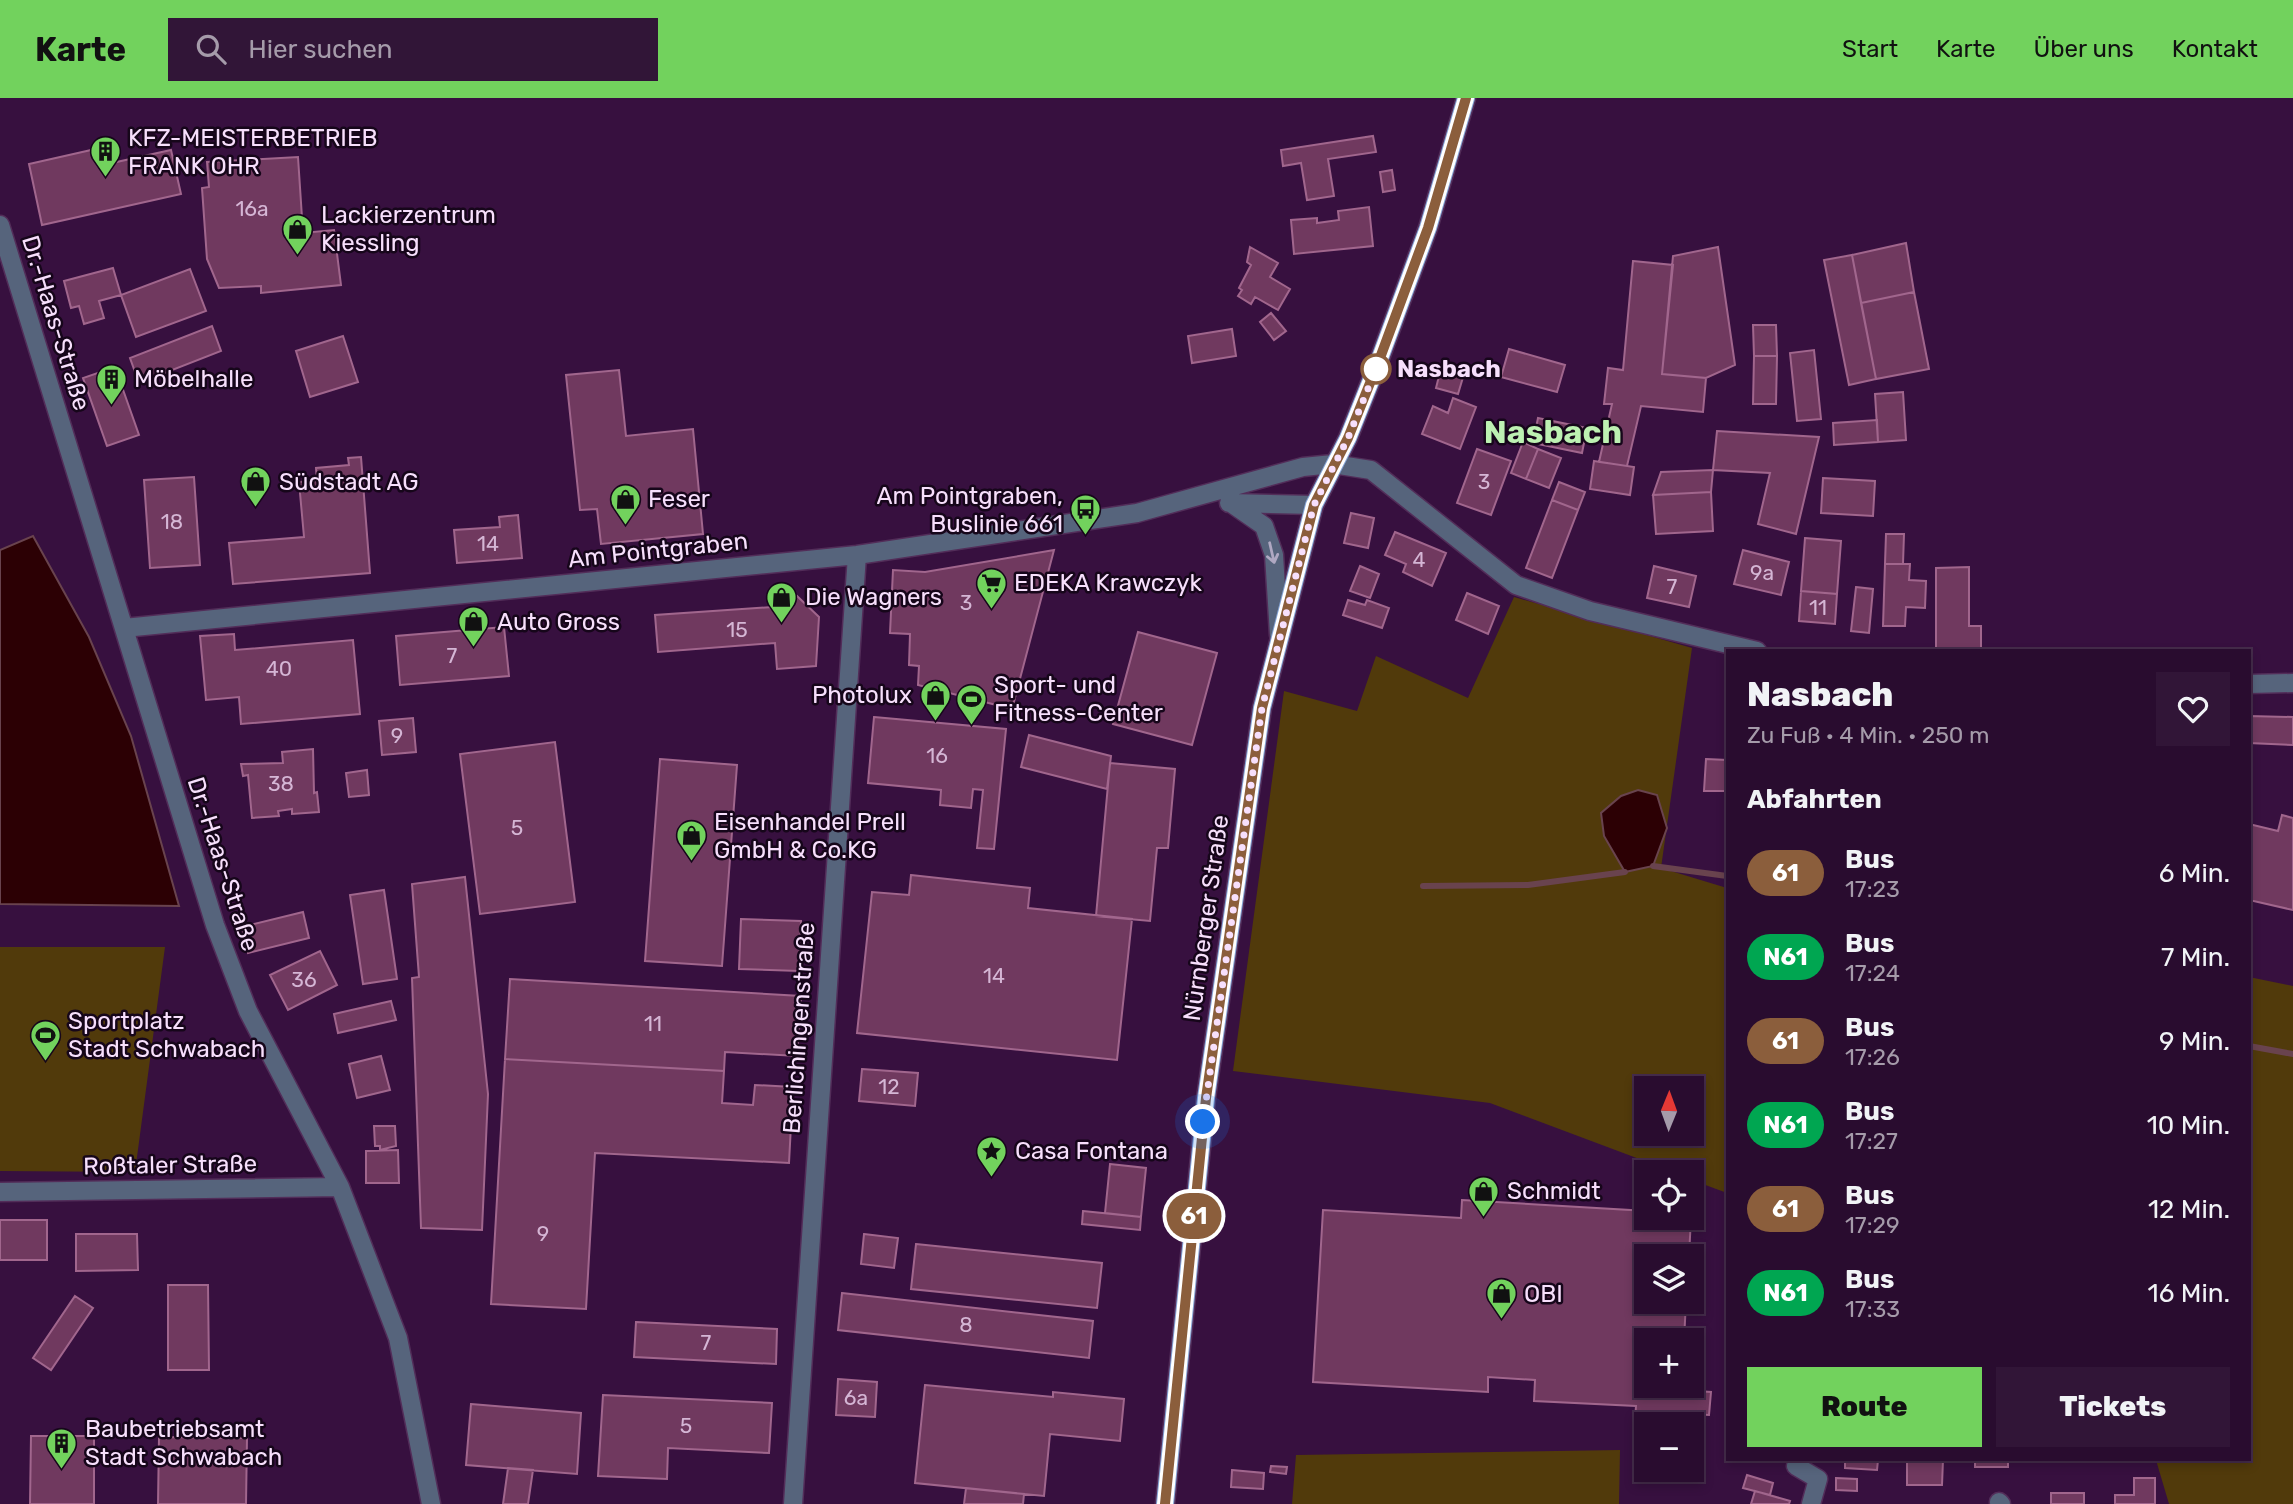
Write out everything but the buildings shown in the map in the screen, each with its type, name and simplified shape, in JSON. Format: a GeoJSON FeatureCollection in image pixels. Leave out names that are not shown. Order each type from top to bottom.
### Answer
{"type":"FeatureCollection","features":[{"type":"Feature","properties":{"kind":"main road","name":"Nürnberger Straße"},"geometry":{"type":"LineString","coordinates":[[1165,1504],[1206,1098],[1252,765],[1279,635],[1314,505],[1348,438],[1380,358],[1428,228],[1466,98]]}},
{"type":"Feature","properties":{"kind":"street","name":"Dr.-Haas-Straße"},"geometry":{"type":"LineString","coordinates":[[0,225],[8,277],[124,628],[219,937],[248,1011],[340,1187],[398,1338],[431,1504]]}},
{"type":"Feature","properties":{"kind":"street","name":"Am Pointgraben"},"geometry":{"type":"LineString","coordinates":[[124,628],[857,555],[1137,513],[1303,467],[1333,464],[1371,470],[1516,585],[1590,611],[1749,649]]}},
{"type":"Feature","properties":{"kind":"street","name":"Am Pointgraben"},"geometry":{"type":"LineString","coordinates":[[1195,498],[1231,503],[1314,505]]}},
{"type":"Feature","properties":{"kind":"street","name":"Am Pointgraben"},"geometry":{"type":"LineString","coordinates":[[1231,503],[1264,527],[1274,555],[1279,635]]}},
{"type":"Feature","properties":{"kind":"street","name":"Berlichingenstraße"},"geometry":{"type":"LineString","coordinates":[[793,1504],[857,555]]}},
{"type":"Feature","properties":{"kind":"street"},"geometry":{"type":"LineString","coordinates":[[2251,684],[2293,683]]}},
{"type":"Feature","properties":{"kind":"street","name":"Roßtaler Straße"},"geometry":{"type":"LineString","coordinates":[[0,1192],[340,1187]]}},
{"type":"Feature","properties":{"kind":"street"},"geometry":{"type":"LineString","coordinates":[[1796,1466],[1818,1479],[1811,1504]]}},
{"type":"Feature","properties":{"kind":"shaded area"},"geometry":{"type":"Polygon","coordinates":[[[33,536],[89,637],[131,736],[179,906],[0,904],[0,550],[33,536]]]}},
{"type":"Feature","properties":{"kind":"shaded area"},"geometry":{"type":"Polygon","coordinates":[[[1514,597],[1692,648],[1661,868],[1726,888],[1726,1193],[1704,1184],[1704,1160],[1642,1160],[1490,1103],[1233,1071],[1284,691],[1357,711],[1376,656],[1468,698],[1514,597]]]}},
{"type":"Feature","properties":{"kind":"shaded area"},"geometry":{"type":"Polygon","coordinates":[[[1638,790],[1657,795],[1667,828],[1653,866],[1625,872],[1604,836],[1601,813],[1621,796],[1638,790]]]}},
{"type":"Feature","properties":{"kind":"shaded area"},"geometry":{"type":"Polygon","coordinates":[[[0,947],[165,947],[135,1172],[0,1171],[0,947]]]}},
{"type":"Feature","properties":{"kind":"shaded area"},"geometry":{"type":"Polygon","coordinates":[[[2251,977],[2293,986],[2293,1504],[2169,1504],[2156,1461],[2251,1461],[2251,977]]]}},
{"type":"Feature","properties":{"kind":"shaded area"},"geometry":{"type":"Polygon","coordinates":[[[1620,1450],[1619,1504],[1292,1504],[1296,1455],[1620,1450]]]}},
{"type":"Feature","properties":{"kind":"waterway"},"geometry":{"type":"LineString","coordinates":[[1653,866],[1726,876]]}},
{"type":"Feature","properties":{"kind":"waterway"},"geometry":{"type":"LineString","coordinates":[[1423,886],[1528,885],[1625,872]]}},
{"type":"Feature","properties":{"kind":"waterway"},"geometry":{"type":"LineString","coordinates":[[2251,1046],[2293,1054]]}},
{"type":"Feature","properties":{"kind":"bus line","name":"61"},"geometry":{"type":"LineString","coordinates":[[1165,1504],[1206,1098],[1262,708],[1314,505],[1348,438],[1380,358],[1428,228],[1466,98]]}},
{"type":"Feature","properties":{"kind":"place","name":"KFZ-MEISTERBETRIEB FRANK OHR"},"geometry":{"type":"Point","coordinates":[105,179]}},
{"type":"Feature","properties":{"kind":"place","name":"Lackierzentrum Kiessling"},"geometry":{"type":"Point","coordinates":[298,256]}},
{"type":"Feature","properties":{"kind":"place","name":"Nasbach"},"geometry":{"type":"Point","coordinates":[1376,369]}},
{"type":"Feature","properties":{"kind":"place","name":"Möbelhalle"},"geometry":{"type":"Point","coordinates":[111,406]}},
{"type":"Feature","properties":{"kind":"place","name":"Südstadt AG"},"geometry":{"type":"Point","coordinates":[256,509]}},
{"type":"Feature","properties":{"kind":"place","name":"Feser"},"geometry":{"type":"Point","coordinates":[625,526]}},
{"type":"Feature","properties":{"kind":"place","name":"Am Pointgraben, Buslinie 661"},"geometry":{"type":"Point","coordinates":[1086,537]}},
{"type":"Feature","properties":{"kind":"place","name":"EDEKA Krawczyk"},"geometry":{"type":"Point","coordinates":[991,610]}},
{"type":"Feature","properties":{"kind":"place","name":"Die Wagners"},"geometry":{"type":"Point","coordinates":[782,624]}},
{"type":"Feature","properties":{"kind":"place","name":"Auto Gross"},"geometry":{"type":"Point","coordinates":[474,649]}},
{"type":"Feature","properties":{"kind":"place","name":"Photolux"},"geometry":{"type":"Point","coordinates":[935,722]}},
{"type":"Feature","properties":{"kind":"place","name":"Sport- und Fitness-Center"},"geometry":{"type":"Point","coordinates":[971,726]}},
{"type":"Feature","properties":{"kind":"place","name":"Eisenhandel Prell GmbH & Co.KG"},"geometry":{"type":"Point","coordinates":[691,863]}},
{"type":"Feature","properties":{"kind":"place","name":"Sportplatz Stadt Schwabach"},"geometry":{"type":"Point","coordinates":[45,1062]}},
{"type":"Feature","properties":{"kind":"place","name":"Casa Fontana"},"geometry":{"type":"Point","coordinates":[992,1178]}},
{"type":"Feature","properties":{"kind":"place","name":"Schmidt"},"geometry":{"type":"Point","coordinates":[1484,1218]}},
{"type":"Feature","properties":{"kind":"place","name":"OBI"},"geometry":{"type":"Point","coordinates":[1501,1321]}},
{"type":"Feature","properties":{"kind":"place","name":"Baubetriebsamt Stadt Schwabach"},"geometry":{"type":"Point","coordinates":[62,1470]}},
{"type":"Feature","properties":{"kind":"district","name":"Nasbach"},"geometry":{"type":"Point","coordinates":[1553,432]}},
{"type":"Feature","properties":{"kind":"route"},"geometry":{"type":"LineString","coordinates":[[1203,1122],[1234,887],[1262,708],[1314,505],[1348,438],[1376,369]]}}]}
